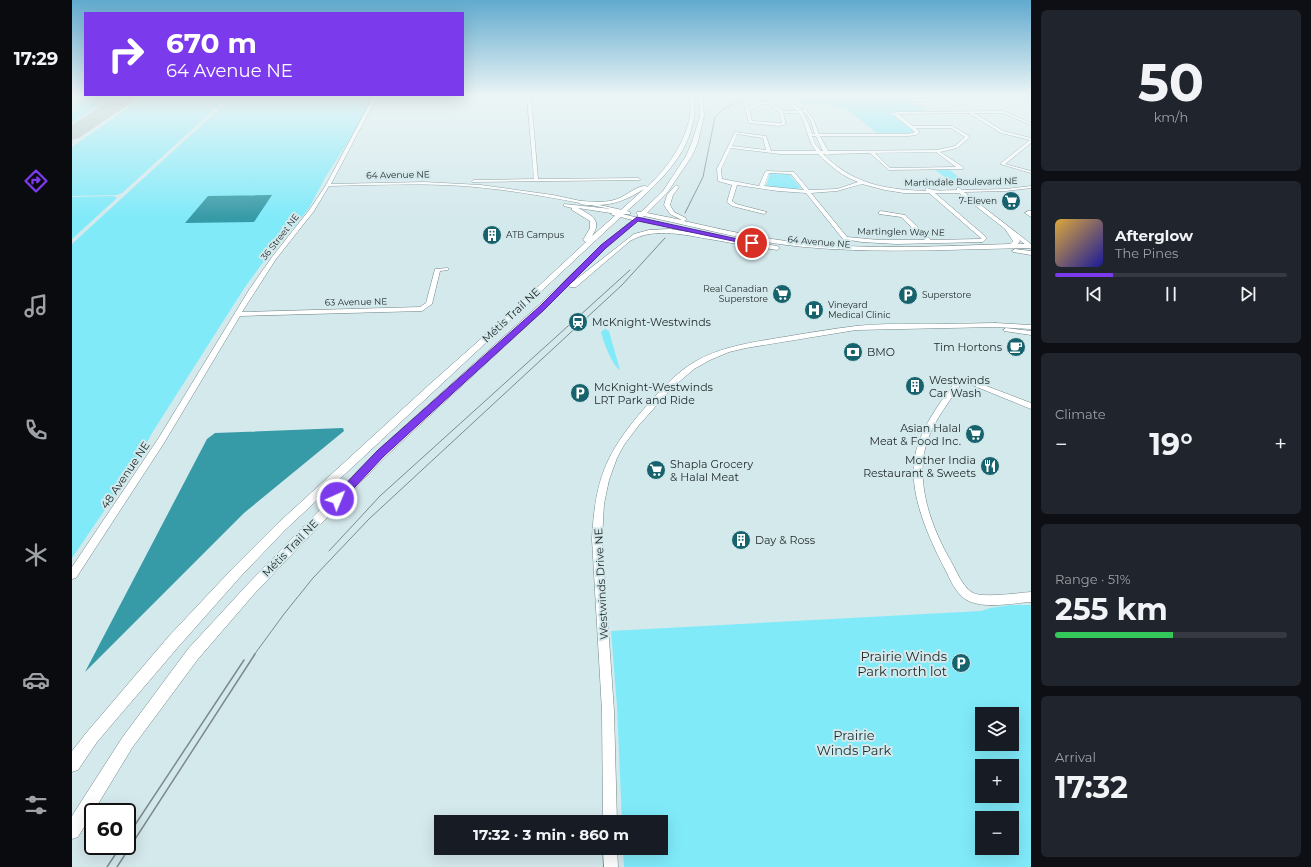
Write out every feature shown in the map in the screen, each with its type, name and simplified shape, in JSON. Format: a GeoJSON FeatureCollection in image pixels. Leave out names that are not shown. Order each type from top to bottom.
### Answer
{"type":"FeatureCollection","features":[{"type":"Feature","properties":{"kind":"main road","name":"Métis Trail NE"},"geometry":{"type":"LineString","coordinates":[[72,764],[92,737],[174,641],[237,572],[318,492],[503,324],[574,256],[625,214],[669,167],[685,137]]}},
{"type":"Feature","properties":{"kind":"main road","name":"Métis Trail NE"},"geometry":{"type":"LineString","coordinates":[[72,831],[132,737],[193,654],[251,589],[381,454],[542,307],[603,247],[665,192],[690,156],[696,137]]}},
{"type":"Feature","properties":{"kind":"main road"},"geometry":{"type":"LineString","coordinates":[[690,156],[689,163],[681,179],[670,195],[667,205],[676,216],[704,227]]}},
{"type":"Feature","properties":{"kind":"main road"},"geometry":{"type":"LineString","coordinates":[[582,203],[602,204],[618,202],[645,186],[664,169],[669,167]]}},
{"type":"Feature","properties":{"kind":"main road"},"geometry":{"type":"LineString","coordinates":[[637,216],[654,191],[656,182]]}},
{"type":"Feature","properties":{"kind":"main road"},"geometry":{"type":"LineString","coordinates":[[566,205],[637,216],[753,239],[785,243]]}},
{"type":"Feature","properties":{"kind":"main road"},"geometry":{"type":"LineString","coordinates":[[566,205],[592,219],[595,226],[593,231],[574,256]]}},
{"type":"Feature","properties":{"kind":"main road"},"geometry":{"type":"LineString","coordinates":[[603,247],[608,237],[625,214]]}},
{"type":"Feature","properties":{"kind":"main road","name":"64 Avenue NE"},"geometry":{"type":"LineString","coordinates":[[637,216],[704,227],[785,243],[869,249],[1010,248]]}},
{"type":"Feature","properties":{"kind":"main road","name":"64 Avenue NE"},"geometry":{"type":"LineString","coordinates":[[637,216],[777,248],[823,253],[871,255],[1010,248],[1030,244]]}},
{"type":"Feature","properties":{"kind":"main road"},"geometry":{"type":"LineString","coordinates":[[1008,229],[1016,242],[1010,248]]}},
{"type":"Feature","properties":{"kind":"main road"},"geometry":{"type":"LineString","coordinates":[[542,307],[555,300],[628,240],[642,233],[670,231],[777,248]]}},
{"type":"Feature","properties":{"kind":"main road"},"geometry":{"type":"LineString","coordinates":[[1010,248],[1031,253]]}},
{"type":"Feature","properties":{"kind":"street","name":"36 Street NE"},"geometry":{"type":"LineString","coordinates":[[194,385],[264,272],[297,231],[328,185],[353,137]]}},
{"type":"Feature","properties":{"kind":"street"},"geometry":{"type":"LineString","coordinates":[[532,137],[536,180]]}},
{"type":"Feature","properties":{"kind":"street"},"geometry":{"type":"LineString","coordinates":[[734,137],[719,169],[720,179],[723,181],[761,188],[807,191],[846,189],[863,182]]}},
{"type":"Feature","properties":{"kind":"street"},"geometry":{"type":"LineString","coordinates":[[765,137],[769,152]]}},
{"type":"Feature","properties":{"kind":"street","name":"Martindale Boulevard NE"},"geometry":{"type":"LineString","coordinates":[[811,137],[812,144],[818,153],[844,175],[896,191],[962,190],[1011,187],[1022,189]]}},
{"type":"Feature","properties":{"kind":"street","name":"Martindale Boulevard NE"},"geometry":{"type":"LineString","coordinates":[[818,137],[820,145],[826,152],[846,171],[863,182]]}},
{"type":"Feature","properties":{"kind":"street"},"geometry":{"type":"LineString","coordinates":[[730,147],[769,152],[818,153],[937,151],[956,147],[967,137]]}},
{"type":"Feature","properties":{"kind":"street"},"geometry":{"type":"LineString","coordinates":[[1031,140],[1002,164],[1031,172]]}},
{"type":"Feature","properties":{"kind":"street"},"geometry":{"type":"LineString","coordinates":[[871,152],[889,169],[961,168],[937,151]]}},
{"type":"Feature","properties":{"kind":"street","name":"Martinglen Way NE"},"geometry":{"type":"LineString","coordinates":[[761,188],[767,172],[792,173],[845,238],[864,241],[930,242],[981,241],[984,238],[929,191]]}},
{"type":"Feature","properties":{"kind":"street"},"geometry":{"type":"LineString","coordinates":[[468,185],[476,181],[638,179]]}},
{"type":"Feature","properties":{"kind":"street","name":"64 Avenue NE"},"geometry":{"type":"LineString","coordinates":[[328,185],[426,183],[510,189],[582,203],[625,214]]}},
{"type":"Feature","properties":{"kind":"street"},"geometry":{"type":"LineString","coordinates":[[735,183],[730,202],[734,205],[764,212]]}},
{"type":"Feature","properties":{"kind":"street","name":"64 Avenue NE"},"geometry":{"type":"LineString","coordinates":[[468,185],[537,200]]}},
{"type":"Feature","properties":{"kind":"street","name":"Martindale Boulevard NE"},"geometry":{"type":"LineString","coordinates":[[962,190],[984,191],[1031,188]]}},
{"type":"Feature","properties":{"kind":"street"},"geometry":{"type":"LineString","coordinates":[[1022,189],[1031,194]]}},
{"type":"Feature","properties":{"kind":"street"},"geometry":{"type":"LineString","coordinates":[[962,190],[980,200],[1030,244]]}},
{"type":"Feature","properties":{"kind":"street"},"geometry":{"type":"LineString","coordinates":[[962,190],[1008,229],[1030,244]]}},
{"type":"Feature","properties":{"kind":"street"},"geometry":{"type":"LineString","coordinates":[[980,200],[977,194],[984,191]]}},
{"type":"Feature","properties":{"kind":"street"},"geometry":{"type":"LineString","coordinates":[[559,204],[566,205]]}},
{"type":"Feature","properties":{"kind":"street"},"geometry":{"type":"LineString","coordinates":[[881,213],[903,216],[930,242]]}},
{"type":"Feature","properties":{"kind":"street","name":"63 Avenue NE"},"geometry":{"type":"LineString","coordinates":[[237,314],[422,309],[429,304],[437,270],[446,269]]}},
{"type":"Feature","properties":{"kind":"street","name":"Westwinds Drive NE"},"geometry":{"type":"LineString","coordinates":[[962,327],[974,324],[1031,327]]}},
{"type":"Feature","properties":{"kind":"street","name":"Westwinds Drive NE"},"geometry":{"type":"LineString","coordinates":[[610,815],[608,711],[597,539],[598,514],[602,493],[614,457],[622,442],[659,396],[674,379],[697,364],[721,353],[760,343],[856,328],[902,326],[962,327],[978,330],[1010,330],[1031,333]]}},
{"type":"Feature","properties":{"kind":"street"},"geometry":{"type":"LineString","coordinates":[[1031,406],[968,381],[959,382],[940,409],[923,440],[919,480],[923,505],[931,530],[944,558],[964,593],[974,598],[1031,597]]}},
{"type":"Feature","properties":{"kind":"street","name":"48 Avenue NE"},"geometry":{"type":"LineString","coordinates":[[72,575],[161,441],[194,385]]}},
{"type":"Feature","properties":{"kind":"street"},"geometry":{"type":"LineString","coordinates":[[610,855],[611,867]]}},
{"type":"Feature","properties":{"kind":"green space"},"geometry":{"type":"Polygon","coordinates":[[[86,137],[183,137],[122,193],[117,195],[72,196],[72,147],[86,137]]]}},
{"type":"Feature","properties":{"kind":"green space"},"geometry":{"type":"Polygon","coordinates":[[[188,137],[351,137],[326,176],[309,208],[295,226],[285,235],[245,287],[152,433],[136,464],[72,558],[72,244],[188,137]]]}},
{"type":"Feature","properties":{"kind":"green space"},"geometry":{"type":"Polygon","coordinates":[[[949,169],[969,186],[958,187],[935,170],[949,169]]]}},
{"type":"Feature","properties":{"kind":"green space"},"geometry":{"type":"Polygon","coordinates":[[[770,173],[789,174],[801,188],[793,190],[766,186],[770,173]]]}},
{"type":"Feature","properties":{"kind":"green space"},"geometry":{"type":"Polygon","coordinates":[[[114,196],[117,198],[72,239],[72,197],[114,196]]]}},
{"type":"Feature","properties":{"kind":"green space"},"geometry":{"type":"Polygon","coordinates":[[[605,329],[609,331],[620,370],[608,352],[601,332],[605,329]]]}},
{"type":"Feature","properties":{"kind":"green space","name":"Prairie Winds Park"},"geometry":{"type":"Polygon","coordinates":[[[1011,605],[1031,605],[1031,867],[624,867],[623,855],[668,855],[668,815],[622,815],[617,706],[611,631],[981,611],[1011,605]]]}},
{"type":"Feature","properties":{"kind":"shaded area"},"geometry":{"type":"Polygon","coordinates":[[[272,195],[254,222],[185,223],[208,196],[272,195]]]}},
{"type":"Feature","properties":{"kind":"shaded area"},"geometry":{"type":"Polygon","coordinates":[[[343,428],[344,431],[244,513],[85,672],[207,439],[215,433],[343,428]]]}},
{"type":"Feature","properties":{"kind":"tram line"},"geometry":{"type":"LineString","coordinates":[[685,213],[703,177],[711,137]]}},
{"type":"Feature","properties":{"kind":"tram line"},"geometry":{"type":"LineString","coordinates":[[254,655],[313,578],[369,519],[622,285],[665,238]]}},
{"type":"Feature","properties":{"kind":"tram line"},"geometry":{"type":"LineString","coordinates":[[329,551],[380,496],[630,270]]}},
{"type":"Feature","properties":{"kind":"tram line"},"geometry":{"type":"LineString","coordinates":[[117,867],[255,654]]}},
{"type":"Feature","properties":{"kind":"tram line"},"geometry":{"type":"LineString","coordinates":[[136,823],[244,660]]}},
{"type":"Feature","properties":{"kind":"tram line"},"geometry":{"type":"LineString","coordinates":[[107,867],[115,855]]}},
{"type":"Feature","properties":{"kind":"place","name":"7-Eleven"},"geometry":{"type":"Point","coordinates":[1011,201]}},
{"type":"Feature","properties":{"kind":"place","name":"ATB Campus"},"geometry":{"type":"Point","coordinates":[492,235]}},
{"type":"Feature","properties":{"kind":"place","name":"Real Canadian Superstore"},"geometry":{"type":"Point","coordinates":[782,294]}},
{"type":"Feature","properties":{"kind":"place","name":"Superstore"},"geometry":{"type":"Point","coordinates":[908,295]}},
{"type":"Feature","properties":{"kind":"place","name":"Vineyard Medical Clinic"},"geometry":{"type":"Point","coordinates":[814,310]}},
{"type":"Feature","properties":{"kind":"place","name":"McKnight-Westwinds"},"geometry":{"type":"Point","coordinates":[578,322]}},
{"type":"Feature","properties":{"kind":"place","name":"Tim Hortons"},"geometry":{"type":"Point","coordinates":[1016,347]}},
{"type":"Feature","properties":{"kind":"place","name":"BMO"},"geometry":{"type":"Point","coordinates":[853,352]}},
{"type":"Feature","properties":{"kind":"place","name":"Westwinds Car Wash"},"geometry":{"type":"Point","coordinates":[915,386]}},
{"type":"Feature","properties":{"kind":"place","name":"McKnight-Westwinds LRT Park and Ride"},"geometry":{"type":"Point","coordinates":[580,393]}},
{"type":"Feature","properties":{"kind":"place","name":"Asian Halal Meat & Food Inc."},"geometry":{"type":"Point","coordinates":[975,434]}},
{"type":"Feature","properties":{"kind":"place","name":"Mother India Restaurant & Sweets"},"geometry":{"type":"Point","coordinates":[990,466]}},
{"type":"Feature","properties":{"kind":"place","name":"Shapla Grocery & Halal Meat"},"geometry":{"type":"Point","coordinates":[656,470]}},
{"type":"Feature","properties":{"kind":"place","name":"Day & Ross"},"geometry":{"type":"Point","coordinates":[741,540]}},
{"type":"Feature","properties":{"kind":"place","name":"Prairie Winds Park north lot"},"geometry":{"type":"Point","coordinates":[961,663]}},
{"type":"Feature","properties":{"kind":"route"},"geometry":{"type":"LineString","coordinates":[[337,499],[381,454],[542,307],[603,247],[637,219],[752,243]]}}]}
